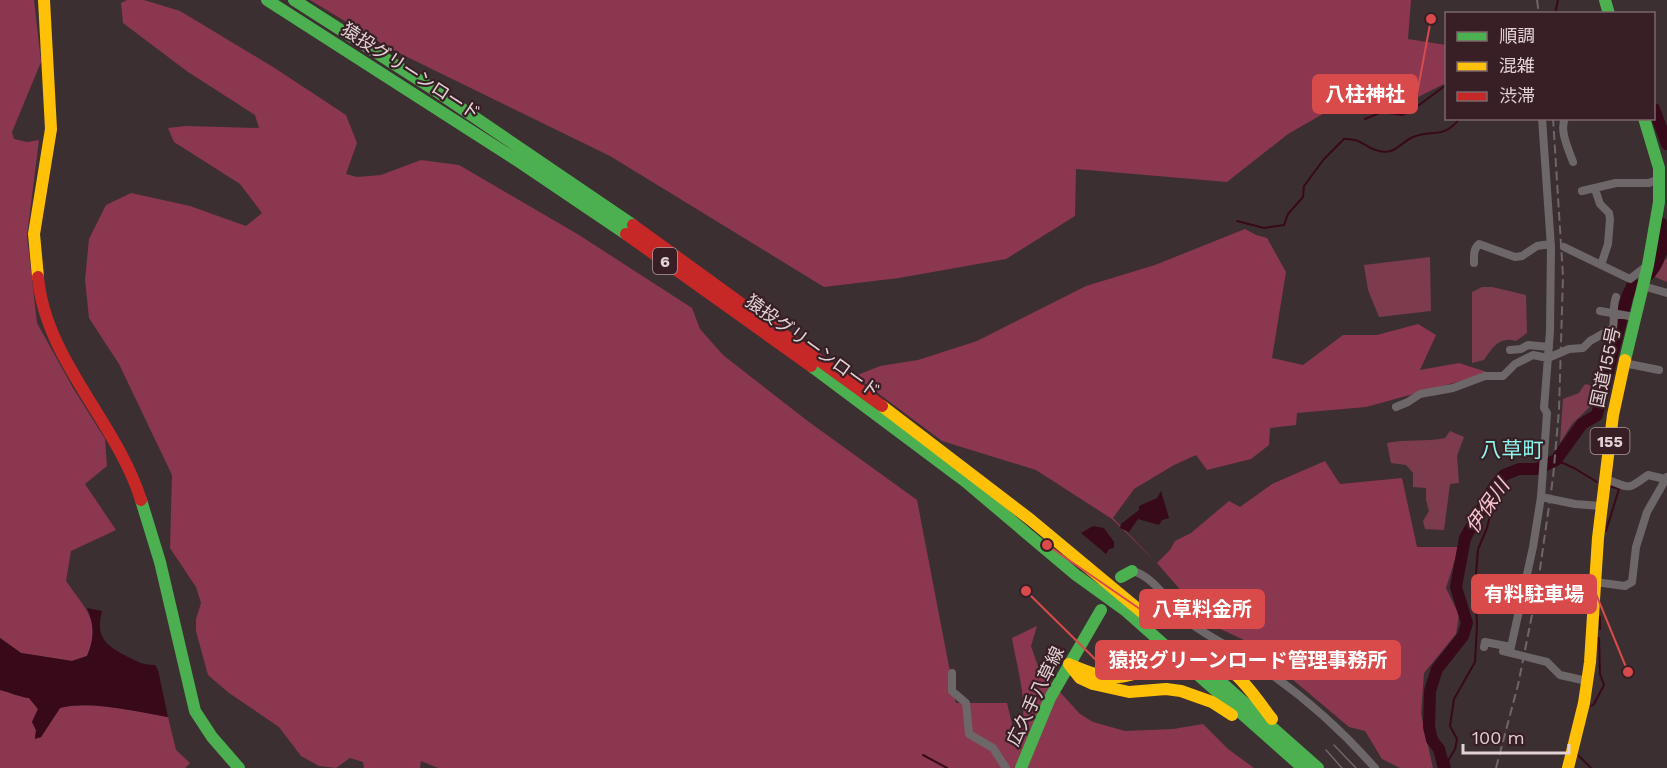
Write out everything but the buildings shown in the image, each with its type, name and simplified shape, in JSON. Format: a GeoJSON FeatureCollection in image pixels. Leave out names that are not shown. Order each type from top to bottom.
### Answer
{"type":"FeatureCollection","features":[{"type":"Feature","properties":{"kind":"main road"},"geometry":{"type":"LineString","coordinates":[[44,0],[51,129],[34,234],[39,289],[59,346],[121,455],[140,496],[160,562],[195,711],[212,737],[238,768]]}},
{"type":"Feature","properties":{"kind":"main road","name":"猿投グリーンロード"},"geometry":{"type":"LineString","coordinates":[[267,0],[521,163],[628,235],[867,407],[966,482],[1076,576],[1126,611],[1301,768]]}},
{"type":"Feature","properties":{"kind":"main road","name":"猿投グリーンロード"},"geometry":{"type":"LineString","coordinates":[[294,0],[575,184],[721,287],[943,452],[1086,564],[1318,768]]}},
{"type":"Feature","properties":{"kind":"main road","name":"国道155号"},"geometry":{"type":"LineString","coordinates":[[1568,768],[1587,681],[1600,583],[1601,506],[1613,415],[1624,363],[1624,316],[1643,286],[1658,213],[1659,168],[1645,120]]}},
{"type":"Feature","properties":{"kind":"main road","name":"広久手八草線"},"geometry":{"type":"LineString","coordinates":[[1021,768],[1036,728],[1069,664],[1101,610]]}},
{"type":"Feature","properties":{"kind":"main road"},"geometry":{"type":"LineString","coordinates":[[1203,656],[1216,659],[1236,672],[1293,746]]}},
{"type":"Feature","properties":{"kind":"main road"},"geometry":{"type":"LineString","coordinates":[[1069,664],[1098,675],[1116,678],[1172,658]]}},
{"type":"Feature","properties":{"kind":"main road"},"geometry":{"type":"LineString","coordinates":[[1069,664],[1080,678],[1116,690],[1129,692],[1166,689],[1181,691],[1212,702],[1224,708],[1301,768]]}},
{"type":"Feature","properties":{"kind":"street"},"geometry":{"type":"LineString","coordinates":[[1542,120],[1551,270],[1541,497],[1533,547],[1511,647],[1485,642],[1484,647],[1546,662],[1560,675],[1587,681]]}},
{"type":"Feature","properties":{"kind":"street"},"geometry":{"type":"LineString","coordinates":[[1564,120],[1563,131],[1574,162]]}},
{"type":"Feature","properties":{"kind":"street"},"geometry":{"type":"LineString","coordinates":[[1582,190],[1616,183],[1649,183],[1659,179]]}},
{"type":"Feature","properties":{"kind":"street"},"geometry":{"type":"LineString","coordinates":[[1595,189],[1602,209],[1609,213],[1610,219],[1608,244],[1601,265]]}},
{"type":"Feature","properties":{"kind":"street"},"geometry":{"type":"LineString","coordinates":[[1474,263],[1474,254],[1479,244],[1515,257],[1522,256],[1537,246],[1550,244]]}},
{"type":"Feature","properties":{"kind":"street"},"geometry":{"type":"LineString","coordinates":[[1563,247],[1630,279],[1648,265]]}},
{"type":"Feature","properties":{"kind":"street"},"geometry":{"type":"LineString","coordinates":[[1643,286],[1667,293]]}},
{"type":"Feature","properties":{"kind":"street"},"geometry":{"type":"LineString","coordinates":[[1616,297],[1614,304],[1624,316]]}},
{"type":"Feature","properties":{"kind":"street"},"geometry":{"type":"LineString","coordinates":[[1600,311],[1624,316]]}},
{"type":"Feature","properties":{"kind":"street"},"geometry":{"type":"LineString","coordinates":[[1396,407],[1420,394],[1453,388],[1485,376],[1503,375],[1515,364],[1533,356],[1548,358],[1569,350],[1583,348],[1612,328],[1624,316]]}},
{"type":"Feature","properties":{"kind":"street"},"geometry":{"type":"LineString","coordinates":[[1510,350],[1521,349],[1528,345],[1549,347]]}},
{"type":"Feature","properties":{"kind":"street"},"geometry":{"type":"LineString","coordinates":[[1624,363],[1659,370]]}},
{"type":"Feature","properties":{"kind":"street"},"geometry":{"type":"LineString","coordinates":[[1600,583],[1625,586],[1632,582],[1636,547],[1647,512],[1666,478],[1648,475],[1626,488],[1605,479]]}},
{"type":"Feature","properties":{"kind":"street"},"geometry":{"type":"LineString","coordinates":[[1541,497],[1575,504],[1601,506]]}},
{"type":"Feature","properties":{"kind":"street"},"geometry":{"type":"LineString","coordinates":[[1126,574],[1138,572],[1148,579],[1191,624],[1255,663],[1312,706],[1352,741],[1375,768]]}},
{"type":"Feature","properties":{"kind":"street"},"geometry":{"type":"LineString","coordinates":[[952,673],[952,691],[966,703],[969,734],[993,748],[1006,768]]}},
{"type":"Feature","properties":{"kind":"shaded area"},"geometry":{"type":"Polygon","coordinates":[[[0,0],[34,0],[41,62],[12,132],[14,139],[27,142],[39,140],[27,236],[37,323],[73,388],[105,439],[107,466],[85,484],[116,530],[71,551],[66,581],[90,616],[93,634],[87,656],[72,661],[21,653],[0,638],[0,0]]]}},
{"type":"Feature","properties":{"kind":"shaded area"},"geometry":{"type":"Polygon","coordinates":[[[127,0],[144,0],[180,11],[273,67],[346,115],[357,143],[346,174],[357,177],[381,175],[421,160],[459,165],[579,235],[692,308],[700,329],[723,355],[809,422],[917,500],[956,703],[1007,703],[1013,728],[1019,737],[1023,701],[1012,638],[1037,626],[1031,646],[1039,669],[1080,714],[1093,722],[1125,731],[1173,729],[1203,724],[1228,749],[1254,768],[438,768],[421,761],[420,768],[364,768],[363,762],[350,758],[336,768],[319,766],[301,756],[279,727],[229,693],[208,675],[196,631],[196,619],[201,603],[196,587],[170,548],[172,475],[119,364],[89,318],[85,280],[89,239],[106,205],[131,193],[190,206],[246,226],[262,213],[240,184],[174,142],[168,128],[186,126],[259,128],[255,115],[188,72],[123,23],[121,3],[127,0]]]}},
{"type":"Feature","properties":{"kind":"shaded area"},"geometry":{"type":"Polygon","coordinates":[[[310,0],[1411,0],[1408,39],[1445,45],[1445,84],[1406,103],[1382,109],[1335,107],[1288,134],[1227,182],[1076,169],[1075,216],[1006,259],[899,278],[824,287],[610,156],[391,49],[310,0]]]}},
{"type":"Feature","properties":{"kind":"shaded area"},"geometry":{"type":"Polygon","coordinates":[[[1245,229],[1267,238],[1286,272],[1272,358],[1303,365],[1343,335],[1377,335],[1418,324],[1436,335],[1420,370],[1459,363],[1490,373],[1366,407],[1297,413],[1296,425],[1270,428],[1269,445],[1251,459],[1207,470],[1196,455],[1174,465],[1134,489],[1113,518],[1157,563],[1112,519],[1036,470],[942,441],[855,376],[880,366],[918,360],[977,341],[1086,286],[1155,265],[1245,229]]]}},
{"type":"Feature","properties":{"kind":"shaded area"},"geometry":{"type":"Polygon","coordinates":[[[1663,255],[1667,260],[1667,282],[1655,277],[1663,255]]]}},
{"type":"Feature","properties":{"kind":"shaded area"},"geometry":{"type":"Polygon","coordinates":[[[1430,257],[1431,311],[1379,317],[1368,290],[1364,265],[1430,257]]]}},
{"type":"Feature","properties":{"kind":"shaded area"},"geometry":{"type":"Polygon","coordinates":[[[1482,287],[1526,295],[1527,333],[1516,341],[1501,341],[1484,360],[1472,363],[1472,292],[1482,287]]]}},
{"type":"Feature","properties":{"kind":"shaded area"},"geometry":{"type":"Polygon","coordinates":[[[1585,384],[1597,387],[1592,405],[1572,424],[1560,443],[1563,399],[1579,393],[1585,384]]]}},
{"type":"Feature","properties":{"kind":"shaded area"},"geometry":{"type":"Polygon","coordinates":[[[1450,431],[1464,437],[1457,456],[1459,483],[1450,484],[1444,530],[1425,529],[1423,521],[1429,511],[1426,488],[1413,487],[1413,473],[1406,465],[1391,463],[1387,443],[1445,438],[1450,431]]]}},
{"type":"Feature","properties":{"kind":"shaded area"},"geometry":{"type":"Polygon","coordinates":[[[1325,461],[1340,484],[1402,478],[1417,547],[1459,547],[1446,588],[1459,615],[1456,634],[1424,673],[1421,714],[1433,768],[1400,768],[1382,759],[1365,731],[1349,727],[1248,642],[1210,624],[1157,563],[1170,550],[1175,541],[1191,533],[1229,501],[1240,507],[1272,484],[1325,461]]]}},
{"type":"Feature","properties":{"kind":"shaded area"},"geometry":{"type":"Polygon","coordinates":[[[1161,491],[1169,518],[1162,520],[1159,525],[1138,519],[1129,532],[1120,528],[1121,524],[1139,510],[1139,506],[1157,498],[1161,491]]]}},
{"type":"Feature","properties":{"kind":"shaded area"},"geometry":{"type":"Polygon","coordinates":[[[1093,526],[1104,528],[1114,542],[1114,548],[1109,549],[1106,554],[1081,533],[1093,526]]]}},
{"type":"Feature","properties":{"kind":"shaded area"},"geometry":{"type":"Polygon","coordinates":[[[87,608],[102,611],[101,634],[108,644],[138,662],[155,665],[168,717],[114,708],[72,706],[60,708],[41,737],[35,739],[36,730],[32,722],[38,709],[29,698],[0,690],[0,638],[21,653],[72,661],[87,656],[93,633],[87,608]]]}},
{"type":"Feature","properties":{"kind":"shaded area"},"geometry":{"type":"Polygon","coordinates":[[[0,690],[29,698],[38,709],[32,722],[36,730],[35,738],[41,737],[60,708],[72,706],[114,708],[168,717],[176,750],[190,763],[185,768],[0,768],[0,690]]]}},
{"type":"Feature","properties":{"kind":"waterway"},"geometry":{"type":"LineString","coordinates":[[1555,12],[1558,0]]}},
{"type":"Feature","properties":{"kind":"waterway"},"geometry":{"type":"LineString","coordinates":[[1365,119],[1382,112],[1402,115],[1445,86]]}},
{"type":"Feature","properties":{"kind":"waterway","name":"伊保川"},"geometry":{"type":"LineString","coordinates":[[1655,112],[1667,144]]}},
{"type":"Feature","properties":{"kind":"waterway"},"geometry":{"type":"LineString","coordinates":[[1237,221],[1264,228],[1284,225],[1288,214],[1303,197],[1304,186],[1324,159],[1344,139],[1355,140],[1370,148],[1385,152],[1397,148],[1413,137],[1443,132],[1458,120]]}},
{"type":"Feature","properties":{"kind":"waterway","name":"伊保川"},"geometry":{"type":"LineString","coordinates":[[1648,275],[1661,251],[1661,223]]}},
{"type":"Feature","properties":{"kind":"waterway","name":"伊保川"},"geometry":{"type":"LineString","coordinates":[[1663,245],[1667,249]]}},
{"type":"Feature","properties":{"kind":"waterway","name":"伊保川"},"geometry":{"type":"LineString","coordinates":[[1444,768],[1439,749],[1432,740],[1429,727],[1430,691],[1437,669],[1463,636],[1467,623],[1456,587],[1465,538],[1494,487],[1504,475],[1519,469],[1537,469],[1556,460],[1582,424],[1597,415],[1627,297],[1633,284]]}},
{"type":"Feature","properties":{"kind":"waterway"},"geometry":{"type":"LineString","coordinates":[[1556,460],[1597,482]]}},
{"type":"Feature","properties":{"kind":"waterway"},"geometry":{"type":"LineString","coordinates":[[1606,531],[1619,489],[1609,486]]}},
{"type":"Feature","properties":{"kind":"waterway"},"geometry":{"type":"LineString","coordinates":[[1450,768],[1448,761],[1455,749],[1457,739],[1450,726],[1454,699],[1475,662],[1477,624],[1475,587],[1478,549],[1487,528],[1494,499]]}},
{"type":"Feature","properties":{"kind":"waterway"},"geometry":{"type":"LineString","coordinates":[[1600,617],[1600,629]]}},
{"type":"Feature","properties":{"kind":"waterway"},"geometry":{"type":"LineString","coordinates":[[1591,706],[1604,685],[1600,674],[1599,638]]}},
{"type":"Feature","properties":{"kind":"waterway"},"geometry":{"type":"LineString","coordinates":[[923,755],[947,768]]}},
{"type":"Feature","properties":{"kind":"waterway"},"geometry":{"type":"LineString","coordinates":[[1578,755],[1591,768]]}},
{"type":"Feature","properties":{"kind":"tram line"},"geometry":{"type":"LineString","coordinates":[[1334,745],[1356,768]]}},
{"type":"Feature","properties":{"kind":"tram line"},"geometry":{"type":"LineString","coordinates":[[1326,750],[1342,768]]}},
{"type":"Feature","properties":{"kind":"railway"},"geometry":{"type":"LineString","coordinates":[[1537,0],[1539,12]]}},
{"type":"Feature","properties":{"kind":"railway"},"geometry":{"type":"LineString","coordinates":[[1496,768],[1518,685],[1537,590],[1553,478],[1559,410],[1563,276],[1553,120]]}},
{"type":"Feature","properties":{"kind":"traffic: fast"},"geometry":{"type":"LineString","coordinates":[[267,0],[521,163],[626,234]]}},
{"type":"Feature","properties":{"kind":"traffic: fast"},"geometry":{"type":"LineString","coordinates":[[294,0],[433,89],[633,225]]}},
{"type":"Feature","properties":{"kind":"traffic: fast"},"geometry":{"type":"LineString","coordinates":[[1605,0],[1608,12]]}},
{"type":"Feature","properties":{"kind":"traffic: fast"},"geometry":{"type":"LineString","coordinates":[[1625,360],[1648,265],[1659,202],[1659,168],[1645,120]]}},
{"type":"Feature","properties":{"kind":"traffic: fast"},"geometry":{"type":"LineString","coordinates":[[811,366],[966,482],[1076,575],[1126,611],[1303,768]]}},
{"type":"Feature","properties":{"kind":"traffic: fast"},"geometry":{"type":"LineString","coordinates":[[141,500],[160,562],[195,711],[212,737],[239,768]]}},
{"type":"Feature","properties":{"kind":"traffic: fast"},"geometry":{"type":"LineString","coordinates":[[1121,577],[1132,571]]}},
{"type":"Feature","properties":{"kind":"traffic: fast"},"geometry":{"type":"LineString","coordinates":[[1021,768],[1050,698],[1101,610]]}},
{"type":"Feature","properties":{"kind":"traffic: fast"},"geometry":{"type":"LineString","coordinates":[[1194,658],[1318,768]]}},
{"type":"Feature","properties":{"kind":"traffic: slow"},"geometry":{"type":"LineString","coordinates":[[38,277],[34,234],[51,129],[44,0]]}},
{"type":"Feature","properties":{"kind":"traffic: slow"},"geometry":{"type":"LineString","coordinates":[[1568,768],[1584,703],[1590,662],[1598,538],[1613,415],[1625,360]]}},
{"type":"Feature","properties":{"kind":"traffic: slow"},"geometry":{"type":"LineString","coordinates":[[882,406],[1031,520],[1144,614]]}},
{"type":"Feature","properties":{"kind":"traffic: slow"},"geometry":{"type":"LineString","coordinates":[[1203,655],[1234,673],[1272,719]]}},
{"type":"Feature","properties":{"kind":"traffic: slow"},"geometry":{"type":"LineString","coordinates":[[1071,665],[1099,675],[1121,677],[1138,673],[1171,658]]}},
{"type":"Feature","properties":{"kind":"traffic: slow"},"geometry":{"type":"LineString","coordinates":[[1069,664],[1080,678],[1093,684],[1129,692],[1166,689],[1181,691],[1212,702],[1232,715]]}},
{"type":"Feature","properties":{"kind":"traffic: jam"},"geometry":{"type":"LineString","coordinates":[[633,225],[882,406]]}},
{"type":"Feature","properties":{"kind":"traffic: jam"},"geometry":{"type":"LineString","coordinates":[[626,234],[811,366]]}},
{"type":"Feature","properties":{"kind":"traffic: jam"},"geometry":{"type":"LineString","coordinates":[[38,277],[43,307],[54,336],[67,363],[116,444],[141,500]]}},
{"type":"Feature","properties":{"kind":"place","name":"八柱神社"},"geometry":{"type":"Point","coordinates":[1431,19]}},
{"type":"Feature","properties":{"kind":"place","name":"八草料金所"},"geometry":{"type":"Point","coordinates":[1047,545]}},
{"type":"Feature","properties":{"kind":"place","name":"猿投グリーンロード管理事務所"},"geometry":{"type":"Point","coordinates":[1026,591]}},
{"type":"Feature","properties":{"kind":"place","name":"有料駐車場"},"geometry":{"type":"Point","coordinates":[1628,672]}},
{"type":"Feature","properties":{"kind":"district","name":"八草町"},"geometry":{"type":"Point","coordinates":[1512,449]}}]}
